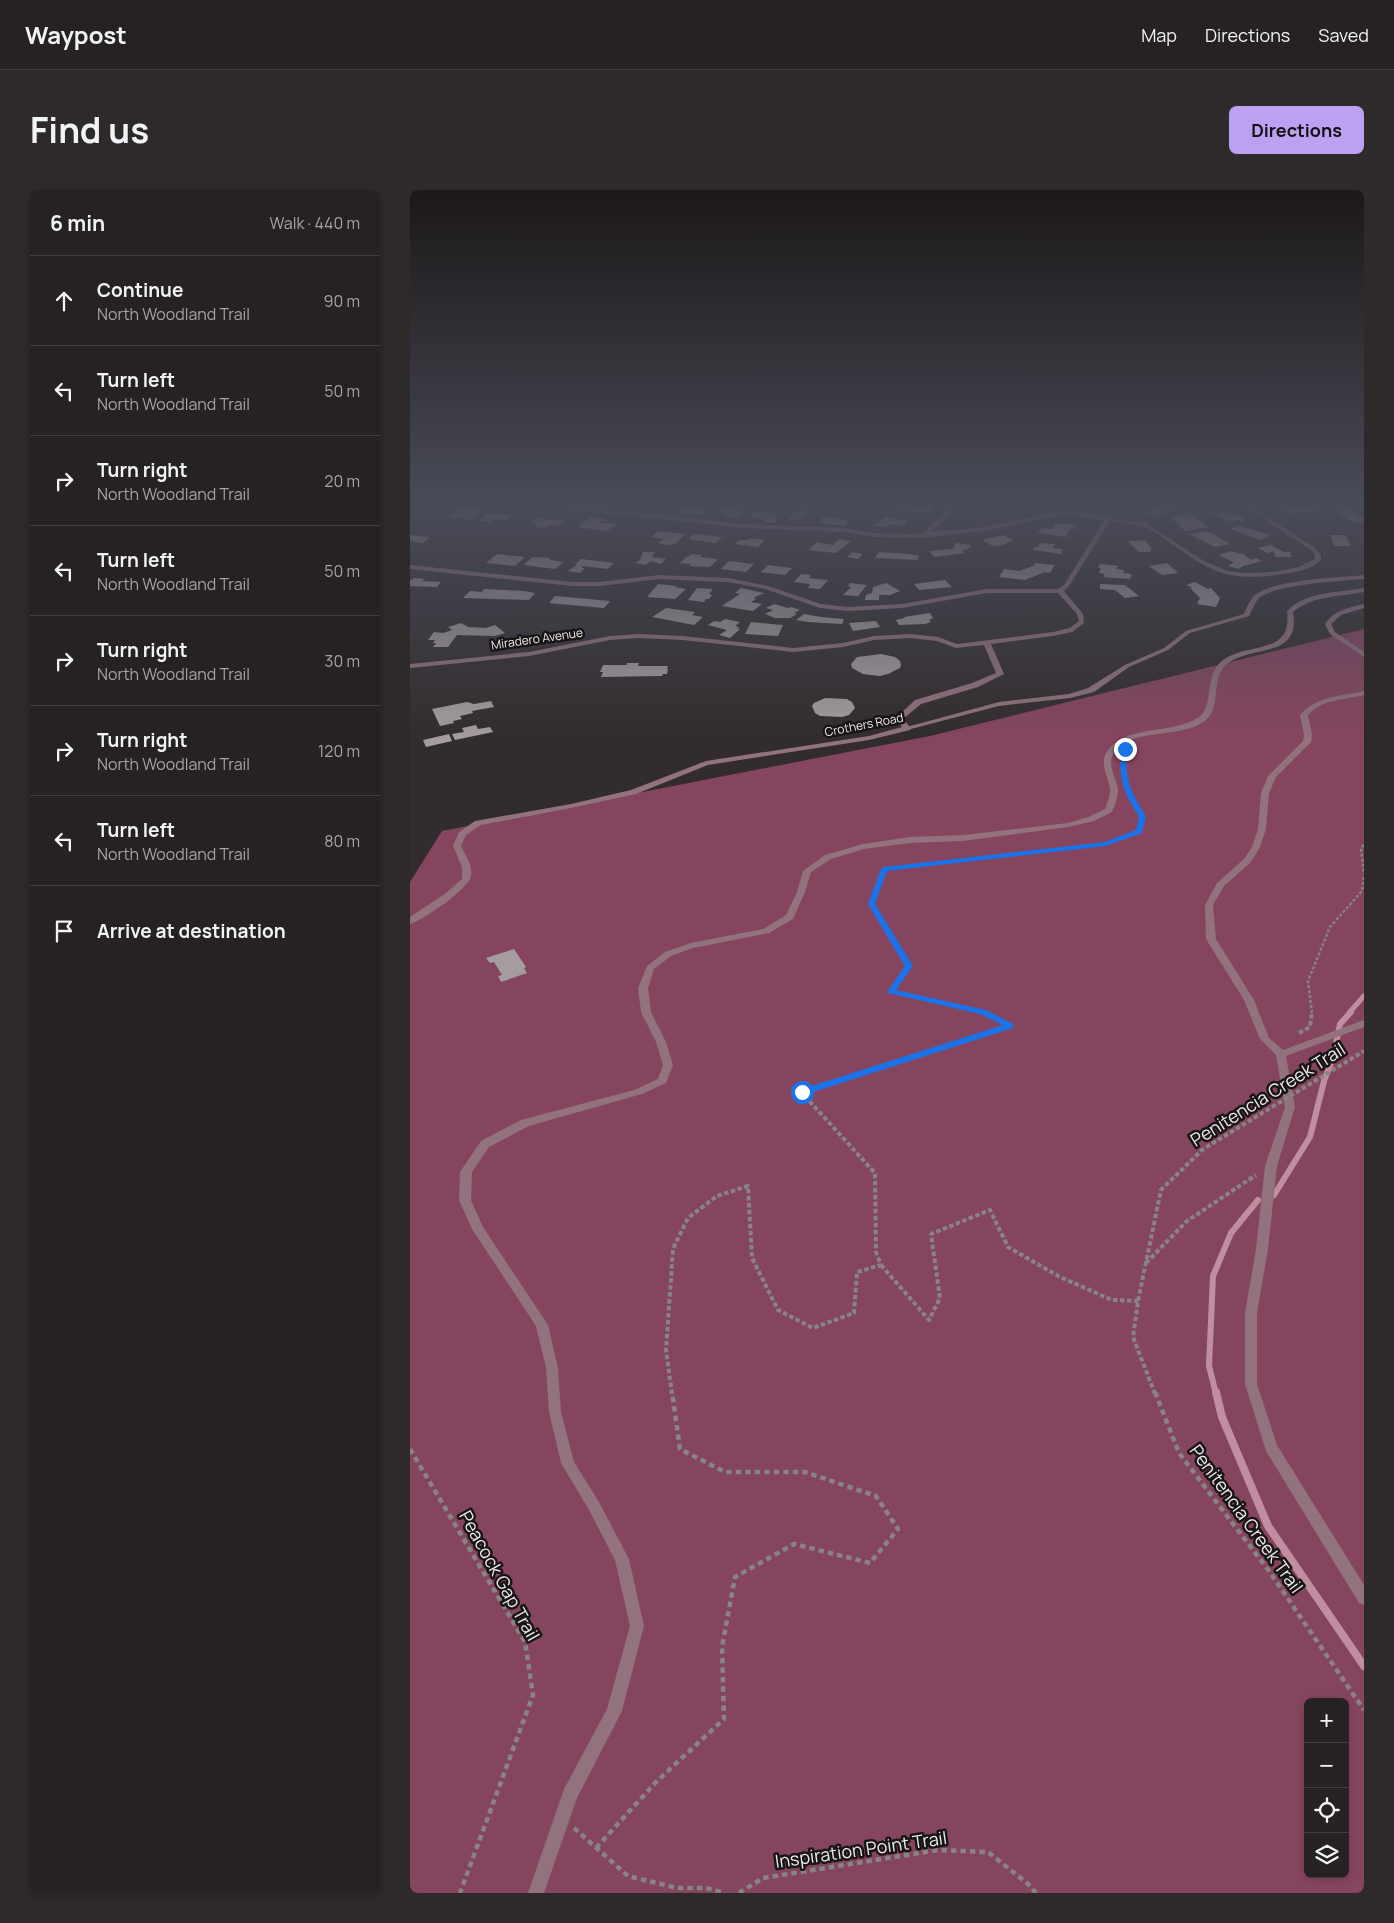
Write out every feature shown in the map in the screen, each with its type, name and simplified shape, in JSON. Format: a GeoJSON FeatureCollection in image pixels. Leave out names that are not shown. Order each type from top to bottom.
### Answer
{"type":"FeatureCollection","features":[{"type":"Feature","properties":{"kind":"street"},"geometry":{"type":"LineString","coordinates":[[548,581],[572,584],[621,581]]}},
{"type":"Feature","properties":{"kind":"street"},"geometry":{"type":"LineString","coordinates":[[729,581],[766,587],[820,606],[847,609],[902,606],[987,591],[1060,591],[1069,581]]}},
{"type":"Feature","properties":{"kind":"street","name":"Crothers Road"},"geometry":{"type":"LineString","coordinates":[[410,921],[448,895],[466,879],[467,871],[457,846],[462,834],[478,823],[571,806],[633,792],[706,763],[870,738],[999,704],[1070,696],[1091,690],[1127,666],[1166,649],[1188,632],[1247,615],[1251,604],[1260,594],[1276,588],[1328,581]]}},
{"type":"Feature","properties":{"kind":"street"},"geometry":{"type":"LineString","coordinates":[[536,1893],[570,1795],[614,1711],[637,1626],[622,1558],[568,1463],[555,1412],[552,1368],[542,1326],[478,1229],[465,1200],[466,1172],[485,1144],[525,1123],[638,1092],[662,1081],[668,1065],[661,1042],[646,1012],[643,988],[650,968],[668,954],[692,946],[766,931],[790,917],[801,892],[807,871],[828,858],[863,847],[891,843],[963,838],[1068,825],[1091,819],[1109,810],[1114,792],[1106,762],[1111,750],[1138,736],[1186,725],[1203,718],[1210,708],[1212,683],[1220,667],[1235,656],[1270,647],[1284,641],[1291,629],[1290,611],[1297,604],[1311,598],[1364,590]]}},
{"type":"Feature","properties":{"kind":"street","name":"Miradero Avenue"},"geometry":{"type":"LineString","coordinates":[[410,666],[529,654],[610,638],[638,636],[683,638],[793,650],[843,645],[874,638],[910,636],[938,639],[956,646],[987,643],[1072,630],[1082,622],[1080,614],[1060,591]]}},
{"type":"Feature","properties":{"kind":"street"},"geometry":{"type":"LineString","coordinates":[[1364,606],[1342,612],[1331,618],[1328,624],[1332,633],[1364,655]]}},
{"type":"Feature","properties":{"kind":"street"},"geometry":{"type":"LineString","coordinates":[[906,728],[899,718],[918,702],[975,685],[1000,674],[987,643]]}},
{"type":"Feature","properties":{"kind":"street"},"geometry":{"type":"LineString","coordinates":[[1364,693],[1324,702],[1309,709],[1304,715],[1308,735],[1307,742],[1272,776],[1265,793],[1262,829],[1256,848],[1247,861],[1220,885],[1210,905],[1211,939],[1248,1000],[1265,1039],[1281,1054],[1290,1107],[1271,1166],[1262,1250],[1251,1313],[1251,1384],[1271,1447],[1364,1598]]}},
{"type":"Feature","properties":{"kind":"street"},"geometry":{"type":"LineString","coordinates":[[1281,1054],[1364,1023]]}},
{"type":"Feature","properties":{"kind":"path"},"geometry":{"type":"LineString","coordinates":[[1126,782],[1130,798],[1142,816],[1139,831],[1106,844],[884,869],[871,904],[909,966],[891,992],[983,1012],[1010,1026],[802,1092],[875,1173],[876,1252],[880,1265],[929,1320],[940,1298],[931,1234],[990,1210],[1008,1247],[1060,1277],[1112,1300],[1138,1301]]}},
{"type":"Feature","properties":{"kind":"path"},"geometry":{"type":"LineString","coordinates":[[1297,1034],[1310,1027],[1312,1010],[1308,981],[1330,927],[1362,891],[1364,875],[1361,848],[1364,845]]}},
{"type":"Feature","properties":{"kind":"path","name":"Penitencia Creek Trail"},"geometry":{"type":"LineString","coordinates":[[1364,1050],[1202,1150],[1161,1190],[1145,1264],[1133,1337],[1179,1453],[1269,1571],[1364,1710]]}},
{"type":"Feature","properties":{"kind":"path"},"geometry":{"type":"LineString","coordinates":[[1145,1264],[1187,1221],[1271,1166]]}},
{"type":"Feature","properties":{"kind":"path"},"geometry":{"type":"LineString","coordinates":[[596,1848],[656,1782],[724,1719],[722,1647],[735,1577],[794,1544],[870,1563],[898,1529],[876,1496],[805,1472],[725,1472],[680,1449],[666,1350],[672,1249],[688,1218],[717,1196],[748,1186],[752,1258],[778,1310],[814,1328],[854,1313],[857,1272],[880,1265]]}},
{"type":"Feature","properties":{"kind":"path","name":"Peacock Gap Trail"},"geometry":{"type":"LineString","coordinates":[[410,1449],[525,1642],[533,1695],[460,1893]]}},
{"type":"Feature","properties":{"kind":"path"},"geometry":{"type":"LineString","coordinates":[[562,1818],[628,1876],[676,1888],[706,1888],[725,1893]]}},
{"type":"Feature","properties":{"kind":"path","name":"Inspiration Point Trail"},"geometry":{"type":"LineString","coordinates":[[739,1893],[763,1878],[938,1850],[988,1852],[1027,1883],[1036,1893]]}},
{"type":"Feature","properties":{"kind":"shaded area"},"geometry":{"type":"Polygon","coordinates":[[[1364,629],[1364,1893],[410,1893],[410,882],[442,831],[930,736],[1364,629]]]}},
{"type":"Feature","properties":{"kind":"building"},"geometry":{"type":"Polygon","coordinates":[[[410,581],[441,582],[437,587],[410,586],[410,581]]]}},
{"type":"Feature","properties":{"kind":"building"},"geometry":{"type":"Polygon","coordinates":[[[827,581],[820,589],[808,588],[810,584],[794,582],[827,581]]]}},
{"type":"Feature","properties":{"kind":"building"},"geometry":{"type":"Polygon","coordinates":[[[946,581],[952,587],[919,590],[914,584],[946,581]]]}},
{"type":"Feature","properties":{"kind":"building"},"geometry":{"type":"Polygon","coordinates":[[[1195,582],[1208,589],[1211,588],[1220,598],[1216,607],[1197,604],[1200,598],[1190,588],[1193,588],[1186,585],[1195,582]]]}},
{"type":"Feature","properties":{"kind":"building"},"geometry":{"type":"Polygon","coordinates":[[[850,583],[867,585],[858,596],[843,595],[851,587],[848,586],[850,583]]]}},
{"type":"Feature","properties":{"kind":"building"},"geometry":{"type":"Polygon","coordinates":[[[886,583],[900,591],[890,595],[879,595],[879,600],[865,600],[866,595],[872,593],[873,587],[886,583]]]}},
{"type":"Feature","properties":{"kind":"building"},"geometry":{"type":"Polygon","coordinates":[[[658,584],[686,589],[675,599],[647,597],[658,584]]]}},
{"type":"Feature","properties":{"kind":"building"},"geometry":{"type":"Polygon","coordinates":[[[1100,584],[1125,585],[1139,596],[1125,598],[1115,590],[1100,589],[1100,584]]]}},
{"type":"Feature","properties":{"kind":"building"},"geometry":{"type":"Polygon","coordinates":[[[697,588],[713,589],[709,594],[712,595],[704,602],[688,600],[697,588]]]}},
{"type":"Feature","properties":{"kind":"building"},"geometry":{"type":"Polygon","coordinates":[[[741,588],[764,593],[755,597],[756,599],[751,602],[762,604],[753,611],[722,606],[740,594],[735,593],[741,588]]]}},
{"type":"Feature","properties":{"kind":"building"},"geometry":{"type":"Polygon","coordinates":[[[484,589],[535,593],[529,600],[463,598],[470,591],[482,592],[484,589]]]}},
{"type":"Feature","properties":{"kind":"building"},"geometry":{"type":"Polygon","coordinates":[[[555,596],[610,601],[604,608],[549,603],[555,596]]]}},
{"type":"Feature","properties":{"kind":"building"},"geometry":{"type":"Polygon","coordinates":[[[774,604],[800,610],[790,618],[775,618],[765,614],[773,610],[766,608],[774,604]]]}},
{"type":"Feature","properties":{"kind":"building"},"geometry":{"type":"Polygon","coordinates":[[[666,608],[695,612],[692,615],[703,617],[694,625],[652,617],[666,608]]]}},
{"type":"Feature","properties":{"kind":"building"},"geometry":{"type":"Polygon","coordinates":[[[930,613],[933,618],[929,620],[931,622],[925,624],[899,625],[896,620],[904,617],[930,613]]]}},
{"type":"Feature","properties":{"kind":"building"},"geometry":{"type":"Polygon","coordinates":[[[804,614],[844,619],[842,624],[796,620],[804,614]]]}},
{"type":"Feature","properties":{"kind":"building"},"geometry":{"type":"Polygon","coordinates":[[[725,619],[740,622],[735,626],[740,629],[730,638],[719,635],[727,630],[708,625],[714,621],[720,622],[725,619]]]}},
{"type":"Feature","properties":{"kind":"building"},"geometry":{"type":"Polygon","coordinates":[[[876,621],[880,627],[853,631],[849,623],[876,621]]]}},
{"type":"Feature","properties":{"kind":"building"},"geometry":{"type":"Polygon","coordinates":[[[751,622],[783,625],[778,636],[745,634],[751,622]]]}},
{"type":"Feature","properties":{"kind":"building"},"geometry":{"type":"Polygon","coordinates":[[[461,623],[468,627],[486,628],[495,625],[505,633],[495,636],[457,635],[448,647],[433,647],[436,643],[433,643],[435,640],[428,640],[434,632],[443,633],[452,630],[448,627],[461,623]]]}},
{"type":"Feature","properties":{"kind":"building"},"geometry":{"type":"Polygon","coordinates":[[[881,654],[895,657],[900,661],[900,668],[880,676],[863,674],[852,668],[851,664],[857,657],[881,654]]]}},
{"type":"Feature","properties":{"kind":"building"},"geometry":{"type":"Polygon","coordinates":[[[627,663],[639,663],[638,666],[668,666],[667,674],[662,676],[601,677],[603,672],[600,672],[603,665],[627,665],[627,663]]]}},
{"type":"Feature","properties":{"kind":"building"},"geometry":{"type":"Polygon","coordinates":[[[825,698],[847,699],[852,702],[855,708],[849,715],[842,717],[820,716],[815,713],[812,706],[814,703],[825,698]]]}},
{"type":"Feature","properties":{"kind":"building"},"geometry":{"type":"Polygon","coordinates":[[[491,701],[494,707],[472,711],[473,713],[460,716],[462,719],[453,721],[454,723],[440,726],[432,709],[467,702],[474,704],[491,701]]]}},
{"type":"Feature","properties":{"kind":"building"},"geometry":{"type":"Polygon","coordinates":[[[476,725],[478,729],[490,727],[493,732],[455,740],[452,734],[464,732],[462,728],[476,725]]]}},
{"type":"Feature","properties":{"kind":"building"},"geometry":{"type":"Polygon","coordinates":[[[449,734],[452,741],[426,747],[423,740],[449,734]]]}},
{"type":"Feature","properties":{"kind":"building"},"geometry":{"type":"Polygon","coordinates":[[[514,949],[526,967],[524,968],[527,973],[501,982],[498,976],[502,975],[494,962],[490,963],[486,958],[514,949]]]}},
{"type":"Feature","properties":{"kind":"waterway"},"geometry":{"type":"LineString","coordinates":[[1349,1013],[1364,996]]}},
{"type":"Feature","properties":{"kind":"waterway"},"geometry":{"type":"LineString","coordinates":[[1274,1195],[1310,1137],[1324,1081],[1333,1058],[1340,1024],[1351,1012]]}},
{"type":"Feature","properties":{"kind":"waterway"},"geometry":{"type":"LineString","coordinates":[[1216,1394],[1209,1366],[1213,1276],[1231,1233],[1258,1200]]}},
{"type":"Feature","properties":{"kind":"waterway"},"geometry":{"type":"LineString","coordinates":[[1216,1392],[1222,1417],[1268,1526],[1364,1666]]}},
{"type":"Feature","properties":{"kind":"route"},"geometry":{"type":"LineString","coordinates":[[802,1092],[1010,1026],[983,1012],[891,992],[909,966],[871,904],[884,869],[1106,844],[1139,831],[1142,816],[1130,798],[1121,767],[1125,749]]}}]}
